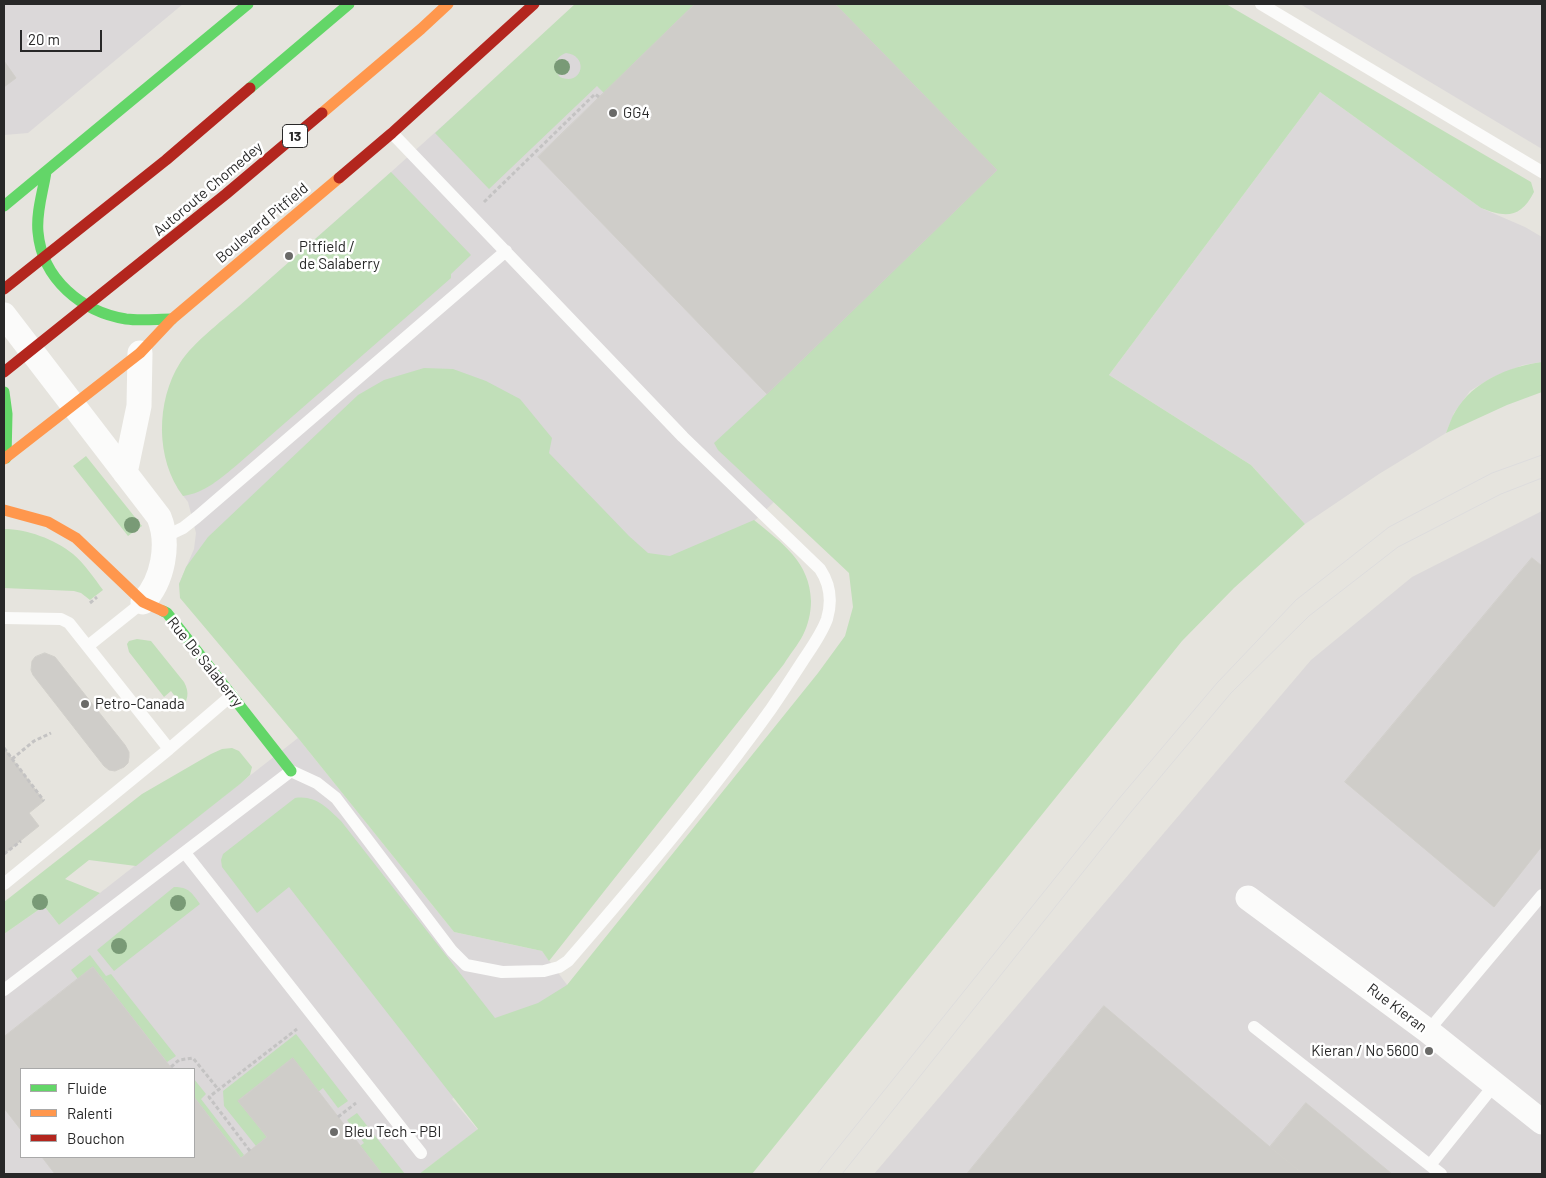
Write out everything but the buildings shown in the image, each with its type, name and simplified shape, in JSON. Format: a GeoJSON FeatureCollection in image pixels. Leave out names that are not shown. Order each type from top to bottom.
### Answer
{"type":"FeatureCollection","features":[{"type":"Feature","properties":{"kind":"main road"},"geometry":{"type":"LineString","coordinates":[[10,195],[46,172],[248,4]]}},
{"type":"Feature","properties":{"kind":"main road"},"geometry":{"type":"LineString","coordinates":[[4,289],[265,77],[349,4]]}},
{"type":"Feature","properties":{"kind":"main road","name":"Autoroute Chomedey"},"geometry":{"type":"LineString","coordinates":[[4,372],[139,265],[305,128],[448,4]]}},
{"type":"Feature","properties":{"kind":"main road","name":"Boulevard Pitfield"},"geometry":{"type":"LineString","coordinates":[[5,459],[140,353],[172,319],[392,133],[534,4]]}},
{"type":"Feature","properties":{"kind":"main road"},"geometry":{"type":"LineString","coordinates":[[46,172],[39,221],[39,241],[46,266],[60,286],[82,302],[115,316],[127,319],[172,319]]}},
{"type":"Feature","properties":{"kind":"main road"},"geometry":{"type":"LineString","coordinates":[[4,392],[8,414],[5,459]]}},
{"type":"Feature","properties":{"kind":"main road","name":"Rue De Salaberry"},"geometry":{"type":"LineString","coordinates":[[4,510],[48,522],[76,538],[86,545],[105,567],[143,602],[167,613],[291,771]]}},
{"type":"Feature","properties":{"kind":"street"},"geometry":{"type":"LineString","coordinates":[[4,315],[159,517],[164,537],[160,570],[152,590],[143,602]]}},
{"type":"Feature","properties":{"kind":"street"},"geometry":{"type":"LineString","coordinates":[[125,473],[139,406],[140,353]]}},
{"type":"Feature","properties":{"kind":"street","name":"Rue Kieran"},"geometry":{"type":"LineString","coordinates":[[1248,898],[1428,1031],[1542,1122]]}},
{"type":"Feature","properties":{"kind":"lane"},"geometry":{"type":"LineString","coordinates":[[1267,5],[1542,172]]}},
{"type":"Feature","properties":{"kind":"lane"},"geometry":{"type":"LineString","coordinates":[[4,990],[291,771],[317,783],[336,798],[452,951],[466,965],[502,972],[544,971],[559,967],[568,960],[645,871],[736,758],[816,642],[826,621],[830,595],[829,586],[820,568],[683,437],[392,133]]}},
{"type":"Feature","properties":{"kind":"lane"},"geometry":{"type":"LineString","coordinates":[[164,537],[183,528],[197,517],[506,251]]}},
{"type":"Feature","properties":{"kind":"lane"},"geometry":{"type":"LineString","coordinates":[[88,646],[143,602]]}},
{"type":"Feature","properties":{"kind":"lane"},"geometry":{"type":"LineString","coordinates":[[4,618],[61,619],[72,625],[169,749]]}},
{"type":"Feature","properties":{"kind":"lane"},"geometry":{"type":"LineString","coordinates":[[4,884],[232,695]]}},
{"type":"Feature","properties":{"kind":"lane"},"geometry":{"type":"LineString","coordinates":[[185,853],[421,1153]]}},
{"type":"Feature","properties":{"kind":"lane"},"geometry":{"type":"LineString","coordinates":[[1428,1031],[1542,895]]}},
{"type":"Feature","properties":{"kind":"lane"},"geometry":{"type":"LineString","coordinates":[[1254,1027],[1441,1174]]}},
{"type":"Feature","properties":{"kind":"lane"},"geometry":{"type":"LineString","coordinates":[[1430,1166],[1495,1084]]}},
{"type":"Feature","properties":{"kind":"path"},"geometry":{"type":"LineString","coordinates":[[492,194],[595,94],[599,97]]}},
{"type":"Feature","properties":{"kind":"path"},"geometry":{"type":"LineString","coordinates":[[12,759],[34,741],[51,733]]}},
{"type":"Feature","properties":{"kind":"path"},"geometry":{"type":"LineString","coordinates":[[4,748],[44,801]]}},
{"type":"Feature","properties":{"kind":"path"},"geometry":{"type":"LineString","coordinates":[[250,1151],[209,1097],[296,1029],[302,1036]]}},
{"type":"Feature","properties":{"kind":"path"},"geometry":{"type":"LineString","coordinates":[[170,1067],[179,1060],[193,1058],[218,1090]]}},
{"type":"Feature","properties":{"kind":"path"},"geometry":{"type":"LineString","coordinates":[[338,1118],[355,1104],[349,1097]]}},
{"type":"Feature","properties":{"kind":"shaded area"},"geometry":{"type":"Polygon","coordinates":[[[4,4],[183,4],[28,133],[4,135],[4,4]]]}},
{"type":"Feature","properties":{"kind":"shaded area"},"geometry":{"type":"Polygon","coordinates":[[[578,4],[845,4],[1021,180],[824,454],[626,644],[179,584],[194,549],[196,533],[188,502],[178,489],[168,463],[162,432],[166,400],[173,378],[181,362],[211,331],[578,4]]]}},
{"type":"Feature","properties":{"kind":"shaded area"},"geometry":{"type":"Polygon","coordinates":[[[1300,4],[1542,4],[1542,149],[1325,19],[1300,4]]]}},
{"type":"Feature","properties":{"kind":"shaded area"},"geometry":{"type":"Polygon","coordinates":[[[1320,92],[1481,208],[1525,227],[1542,237],[1542,362],[1523,365],[1493,377],[1470,391],[1454,413],[1446,433],[1379,474],[1305,524],[1251,465],[1109,375],[1320,92]]]}},
{"type":"Feature","properties":{"kind":"shaded area"},"geometry":{"type":"Polygon","coordinates":[[[1542,511],[1542,1174],[874,1174],[1311,660],[1412,577],[1542,511]]]}},
{"type":"Feature","properties":{"kind":"shaded area"},"geometry":{"type":"Polygon","coordinates":[[[298,738],[454,932],[542,951],[579,1001],[452,1099],[478,1130],[419,1174],[4,1174],[4,934],[44,906],[59,925],[298,738]]]}},
{"type":"Feature","properties":{"kind":"green space"},"geometry":{"type":"Polygon","coordinates":[[[575,4],[695,4],[604,93],[597,86],[489,189],[435,133],[575,4]],[[566,53],[557,60],[555,66],[560,77],[568,79],[578,75],[580,65],[574,55],[566,53]]]}},
{"type":"Feature","properties":{"kind":"green space"},"geometry":{"type":"Polygon","coordinates":[[[835,4],[1226,4],[1531,182],[1534,192],[1524,207],[1512,214],[1498,213],[1481,208],[1320,92],[1109,375],[1251,465],[1305,524],[1234,588],[1182,641],[752,1174],[419,1174],[478,1129],[289,887],[257,913],[222,867],[221,860],[223,854],[295,798],[315,801],[326,807],[341,821],[495,1018],[538,1003],[567,985],[818,673],[845,636],[853,607],[849,573],[718,450],[714,443],[767,394],[996,170],[835,4]]]}},
{"type":"Feature","properties":{"kind":"green space"},"geometry":{"type":"Polygon","coordinates":[[[391,172],[471,255],[451,274],[451,278],[238,464],[206,488],[183,496],[167,465],[163,448],[162,430],[166,395],[180,363],[211,330],[391,172]]]}},
{"type":"Feature","properties":{"kind":"green space"},"geometry":{"type":"Polygon","coordinates":[[[1542,362],[1542,392],[1507,405],[1446,433],[1454,414],[1463,401],[1481,384],[1504,372],[1542,362]]]}},
{"type":"Feature","properties":{"kind":"green space"},"geometry":{"type":"Polygon","coordinates":[[[424,368],[453,369],[486,381],[520,399],[552,438],[549,453],[629,536],[648,553],[670,556],[754,520],[793,554],[806,575],[809,587],[811,605],[806,627],[801,639],[784,664],[549,961],[542,951],[454,932],[298,738],[180,598],[179,584],[186,567],[208,537],[358,395],[384,380],[424,368]]]}},
{"type":"Feature","properties":{"kind":"green space"},"geometry":{"type":"Polygon","coordinates":[[[86,456],[142,526],[128,536],[73,466],[86,456]]]}},
{"type":"Feature","properties":{"kind":"green space"},"geometry":{"type":"Polygon","coordinates":[[[4,529],[31,533],[49,539],[66,549],[81,562],[103,590],[90,600],[81,593],[74,591],[4,588],[4,529]]]}},
{"type":"Feature","properties":{"kind":"green space"},"geometry":{"type":"Polygon","coordinates":[[[137,639],[151,641],[184,682],[187,697],[180,710],[175,710],[169,704],[176,698],[171,691],[164,697],[129,652],[127,644],[129,641],[137,639]]]}},
{"type":"Feature","properties":{"kind":"green space"},"geometry":{"type":"Polygon","coordinates":[[[232,748],[239,751],[252,767],[250,775],[240,784],[136,866],[89,860],[65,879],[100,893],[59,925],[44,906],[4,934],[4,902],[142,794],[211,754],[222,749],[232,748]]]}},
{"type":"Feature","properties":{"kind":"green space"},"geometry":{"type":"Polygon","coordinates":[[[174,887],[190,891],[200,904],[114,971],[97,950],[174,887]]]}},
{"type":"Feature","properties":{"kind":"green space"},"geometry":{"type":"Polygon","coordinates":[[[90,955],[106,976],[111,974],[176,1056],[167,1062],[93,967],[78,979],[71,970],[90,955]]]}},
{"type":"Feature","properties":{"kind":"green space"},"geometry":{"type":"Polygon","coordinates":[[[296,1034],[348,1101],[338,1108],[323,1088],[318,1092],[292,1059],[239,1100],[267,1137],[256,1146],[224,1106],[223,1091],[296,1034]]]}},
{"type":"Feature","properties":{"kind":"green space"},"geometry":{"type":"Polygon","coordinates":[[[195,1080],[206,1094],[201,1099],[244,1155],[241,1158],[195,1098],[195,1080]]]}},
{"type":"Feature","properties":{"kind":"green space"},"geometry":{"type":"Polygon","coordinates":[[[357,1113],[405,1174],[382,1174],[360,1146],[364,1143],[347,1120],[357,1113]]]}},
{"type":"Feature","properties":{"kind":"tram line"},"geometry":{"type":"LineString","coordinates":[[817,1174],[1117,801],[1217,683],[1296,600],[1389,527],[1492,473],[1542,455]]}},
{"type":"Feature","properties":{"kind":"tram line"},"geometry":{"type":"LineString","coordinates":[[842,1174],[1131,812],[1231,693],[1309,616],[1398,547],[1501,494],[1542,478]]}},
{"type":"Feature","properties":{"kind":"traffic: fast"},"geometry":{"type":"LineString","coordinates":[[4,206],[248,4]]}},
{"type":"Feature","properties":{"kind":"traffic: fast"},"geometry":{"type":"LineString","coordinates":[[250,88],[349,4]]}},
{"type":"Feature","properties":{"kind":"traffic: fast"},"geometry":{"type":"LineString","coordinates":[[46,172],[39,210],[38,232],[41,249],[47,264],[56,278],[80,301],[110,315],[132,320],[172,319]]}},
{"type":"Feature","properties":{"kind":"traffic: fast"},"geometry":{"type":"LineString","coordinates":[[4,392],[7,414],[6,458]]}},
{"type":"Feature","properties":{"kind":"traffic: fast"},"geometry":{"type":"LineString","coordinates":[[163,611],[167,613],[291,771]]}},
{"type":"Feature","properties":{"kind":"traffic: slow"},"geometry":{"type":"LineString","coordinates":[[322,113],[448,4]]}},
{"type":"Feature","properties":{"kind":"traffic: slow"},"geometry":{"type":"LineString","coordinates":[[4,459],[140,353],[172,319],[339,178]]}},
{"type":"Feature","properties":{"kind":"traffic: slow"},"geometry":{"type":"LineString","coordinates":[[4,510],[48,522],[76,538],[143,602],[163,611]]}},
{"type":"Feature","properties":{"kind":"traffic: jam"},"geometry":{"type":"LineString","coordinates":[[339,178],[392,133],[534,4]]}},
{"type":"Feature","properties":{"kind":"traffic: jam"},"geometry":{"type":"LineString","coordinates":[[4,289],[166,160],[250,88]]}},
{"type":"Feature","properties":{"kind":"traffic: jam"},"geometry":{"type":"LineString","coordinates":[[4,372],[226,194],[322,113]]}},
{"type":"Feature","properties":{"kind":"place","name":"GG4"},"geometry":{"type":"Point","coordinates":[613,113]}},
{"type":"Feature","properties":{"kind":"place","name":"Pitfield / de Salaberry"},"geometry":{"type":"Point","coordinates":[289,256]}},
{"type":"Feature","properties":{"kind":"place","name":"Petro-Canada"},"geometry":{"type":"Point","coordinates":[85,704]}},
{"type":"Feature","properties":{"kind":"place","name":"Kieran / No 5600"},"geometry":{"type":"Point","coordinates":[1429,1051]}},
{"type":"Feature","properties":{"kind":"place","name":"Bleu Tech - PBI"},"geometry":{"type":"Point","coordinates":[334,1132]}}]}
